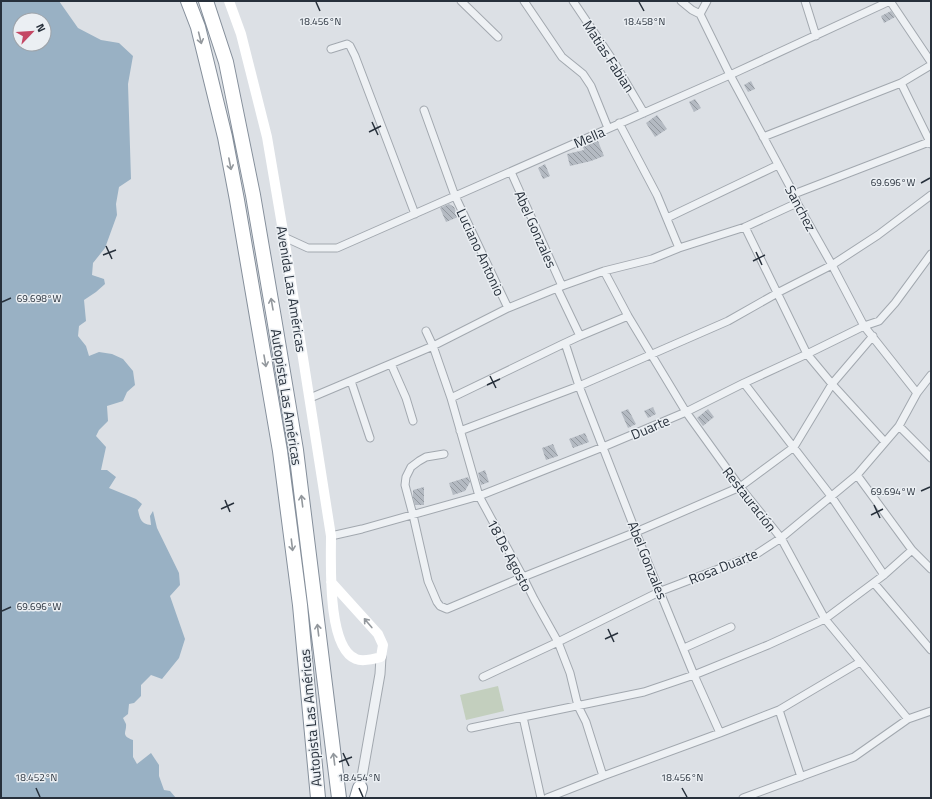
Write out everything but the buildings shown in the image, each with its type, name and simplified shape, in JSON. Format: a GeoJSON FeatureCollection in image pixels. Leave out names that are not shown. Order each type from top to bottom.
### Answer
{"type":"FeatureCollection","features":[{"type":"Feature","properties":{"kind":"highway","name":"Autopista Las Américas"},"geometry":{"type":"LineString","coordinates":[[188,1],[198,27],[225,137],[280,451],[300,605],[318,798]]}},
{"type":"Feature","properties":{"kind":"highway","name":"Autopista Las Américas"},"geometry":{"type":"LineString","coordinates":[[206,1],[226,62],[254,195],[296,450],[339,798]]}},
{"type":"Feature","properties":{"kind":"main road","name":"Avenida Las Américas"},"geometry":{"type":"LineString","coordinates":[[229,1],[241,34],[267,137],[331,536],[334,616],[338,635],[346,652],[357,660],[370,660],[381,657]]}},
{"type":"Feature","properties":{"kind":"main road"},"geometry":{"type":"LineString","coordinates":[[332,582],[378,634],[383,645],[381,657]]}},
{"type":"Feature","properties":{"kind":"street"},"geometry":{"type":"LineString","coordinates":[[461,1],[498,37]]}},
{"type":"Feature","properties":{"kind":"street"},"geometry":{"type":"LineString","coordinates":[[524,1],[562,57],[584,74],[591,86],[608,128]]}},
{"type":"Feature","properties":{"kind":"street","name":"Matias Fabian"},"geometry":{"type":"LineString","coordinates":[[573,1],[614,62],[644,112]]}},
{"type":"Feature","properties":{"kind":"street"},"geometry":{"type":"LineString","coordinates":[[681,1],[692,10],[700,14],[707,1]]}},
{"type":"Feature","properties":{"kind":"street"},"geometry":{"type":"LineString","coordinates":[[805,1],[816,36]]}},
{"type":"Feature","properties":{"kind":"street","name":"Mella"},"geometry":{"type":"LineString","coordinates":[[284,237],[308,248],[337,248],[730,75],[890,1]]}},
{"type":"Feature","properties":{"kind":"street"},"geometry":{"type":"LineString","coordinates":[[890,1],[931,62]]}},
{"type":"Feature","properties":{"kind":"street","name":"Sanchez"},"geometry":{"type":"LineString","coordinates":[[700,14],[730,75],[794,194],[797,203],[864,326],[917,393]]}},
{"type":"Feature","properties":{"kind":"street"},"geometry":{"type":"LineString","coordinates":[[331,49],[347,44],[350,46],[415,214]]}},
{"type":"Feature","properties":{"kind":"street"},"geometry":{"type":"LineString","coordinates":[[763,137],[901,83],[931,66]]}},
{"type":"Feature","properties":{"kind":"street"},"geometry":{"type":"LineString","coordinates":[[794,194],[930,143],[901,83]]}},
{"type":"Feature","properties":{"kind":"street","name":"Luciano Antonio"},"geometry":{"type":"LineString","coordinates":[[424,110],[456,196],[508,308]]}},
{"type":"Feature","properties":{"kind":"street"},"geometry":{"type":"LineString","coordinates":[[619,123],[656,195],[680,248]]}},
{"type":"Feature","properties":{"kind":"street"},"geometry":{"type":"LineString","coordinates":[[666,218],[778,165]]}},
{"type":"Feature","properties":{"kind":"street","name":"Abel Gonzales"},"geometry":{"type":"LineString","coordinates":[[511,172],[580,336]]}},
{"type":"Feature","properties":{"kind":"street"},"geometry":{"type":"LineString","coordinates":[[460,431],[579,386],[728,321],[832,265],[878,235],[931,195]]}},
{"type":"Feature","properties":{"kind":"street"},"geometry":{"type":"LineString","coordinates":[[310,398],[433,346],[508,308],[559,287],[604,271],[652,259],[680,248],[745,227],[797,203]]}},
{"type":"Feature","properties":{"kind":"street"},"geometry":{"type":"LineString","coordinates":[[745,227],[807,354],[885,442]]}},
{"type":"Feature","properties":{"kind":"street","name":"Duarte"},"geometry":{"type":"LineString","coordinates":[[331,536],[362,529],[479,496],[603,447],[686,412],[864,326],[879,321],[895,303],[931,254]]}},
{"type":"Feature","properties":{"kind":"street","name":"Restauración"},"geometry":{"type":"LineString","coordinates":[[604,271],[650,355],[686,412],[740,487],[781,538],[825,619],[908,719]]}},
{"type":"Feature","properties":{"kind":"street"},"geometry":{"type":"LineString","coordinates":[[451,398],[580,336],[628,316]]}},
{"type":"Feature","properties":{"kind":"street","name":"18 De Agosto"},"geometry":{"type":"LineString","coordinates":[[426,331],[433,346],[451,398],[479,496],[558,642],[570,673],[578,706],[586,722],[603,776]]}},
{"type":"Feature","properties":{"kind":"street"},"geometry":{"type":"LineString","coordinates":[[444,454],[426,457],[411,467],[406,477],[405,485],[428,581],[437,602],[440,606],[447,609],[636,532],[740,487],[794,447],[832,384],[873,336]]}},
{"type":"Feature","properties":{"kind":"street","name":"Abel Gonzales"},"geometry":{"type":"LineString","coordinates":[[565,343],[579,386],[646,558],[694,675],[720,733]]}},
{"type":"Feature","properties":{"kind":"street"},"geometry":{"type":"LineString","coordinates":[[391,364],[406,398],[413,422]]}},
{"type":"Feature","properties":{"kind":"street","name":"Rosa Duarte"},"geometry":{"type":"LineString","coordinates":[[482,677],[660,592],[755,555],[781,538],[857,475],[899,426],[917,393],[931,375]]}},
{"type":"Feature","properties":{"kind":"street"},"geometry":{"type":"LineString","coordinates":[[351,381],[370,438]]}},
{"type":"Feature","properties":{"kind":"street"},"geometry":{"type":"LineString","coordinates":[[744,383],[831,496],[884,576]]}},
{"type":"Feature","properties":{"kind":"street"},"geometry":{"type":"LineString","coordinates":[[899,426],[931,458]]}},
{"type":"Feature","properties":{"kind":"street"},"geometry":{"type":"LineString","coordinates":[[857,475],[912,550],[931,569]]}},
{"type":"Feature","properties":{"kind":"street"},"geometry":{"type":"LineString","coordinates":[[471,728],[644,692],[694,675],[768,645],[825,619],[884,576],[912,550]]}},
{"type":"Feature","properties":{"kind":"street"},"geometry":{"type":"LineString","coordinates":[[874,583],[931,650]]}},
{"type":"Feature","properties":{"kind":"street"},"geometry":{"type":"LineString","coordinates":[[684,648],[731,627]]}},
{"type":"Feature","properties":{"kind":"street"},"geometry":{"type":"LineString","coordinates":[[359,795],[380,674],[381,657]]}},
{"type":"Feature","properties":{"kind":"street"},"geometry":{"type":"LineString","coordinates":[[547,798],[779,710],[860,662]]}},
{"type":"Feature","properties":{"kind":"street"},"geometry":{"type":"LineString","coordinates":[[779,710],[801,778]]}},
{"type":"Feature","properties":{"kind":"street"},"geometry":{"type":"LineString","coordinates":[[743,798],[801,778],[854,757],[908,719],[931,711]]}},
{"type":"Feature","properties":{"kind":"street"},"geometry":{"type":"LineString","coordinates":[[523,717],[541,798]]}},
{"type":"Feature","properties":{"kind":"green space"},"geometry":{"type":"Polygon","coordinates":[[[498,686],[504,711],[466,720],[460,695],[498,686]]]}},
{"type":"Feature","properties":{"kind":"water"},"geometry":{"type":"Polygon","coordinates":[[[1,1],[59,1],[78,28],[101,40],[119,43],[133,56],[128,84],[131,179],[119,187],[116,204],[117,215],[105,248],[93,263],[92,275],[104,279],[105,284],[84,300],[86,321],[79,326],[78,336],[86,346],[89,356],[99,352],[112,354],[123,359],[133,371],[135,385],[127,392],[123,401],[107,406],[108,421],[99,430],[96,436],[106,447],[101,470],[107,470],[116,477],[109,488],[136,499],[142,504],[138,510],[140,518],[145,524],[151,525],[150,516],[153,511],[157,528],[179,573],[180,585],[170,596],[185,639],[179,658],[162,679],[151,675],[141,685],[141,696],[134,703],[129,704],[128,714],[123,718],[126,724],[125,735],[133,740],[133,757],[137,764],[151,753],[159,765],[159,776],[164,790],[170,791],[176,798],[1,798],[1,1]]]}}]}
